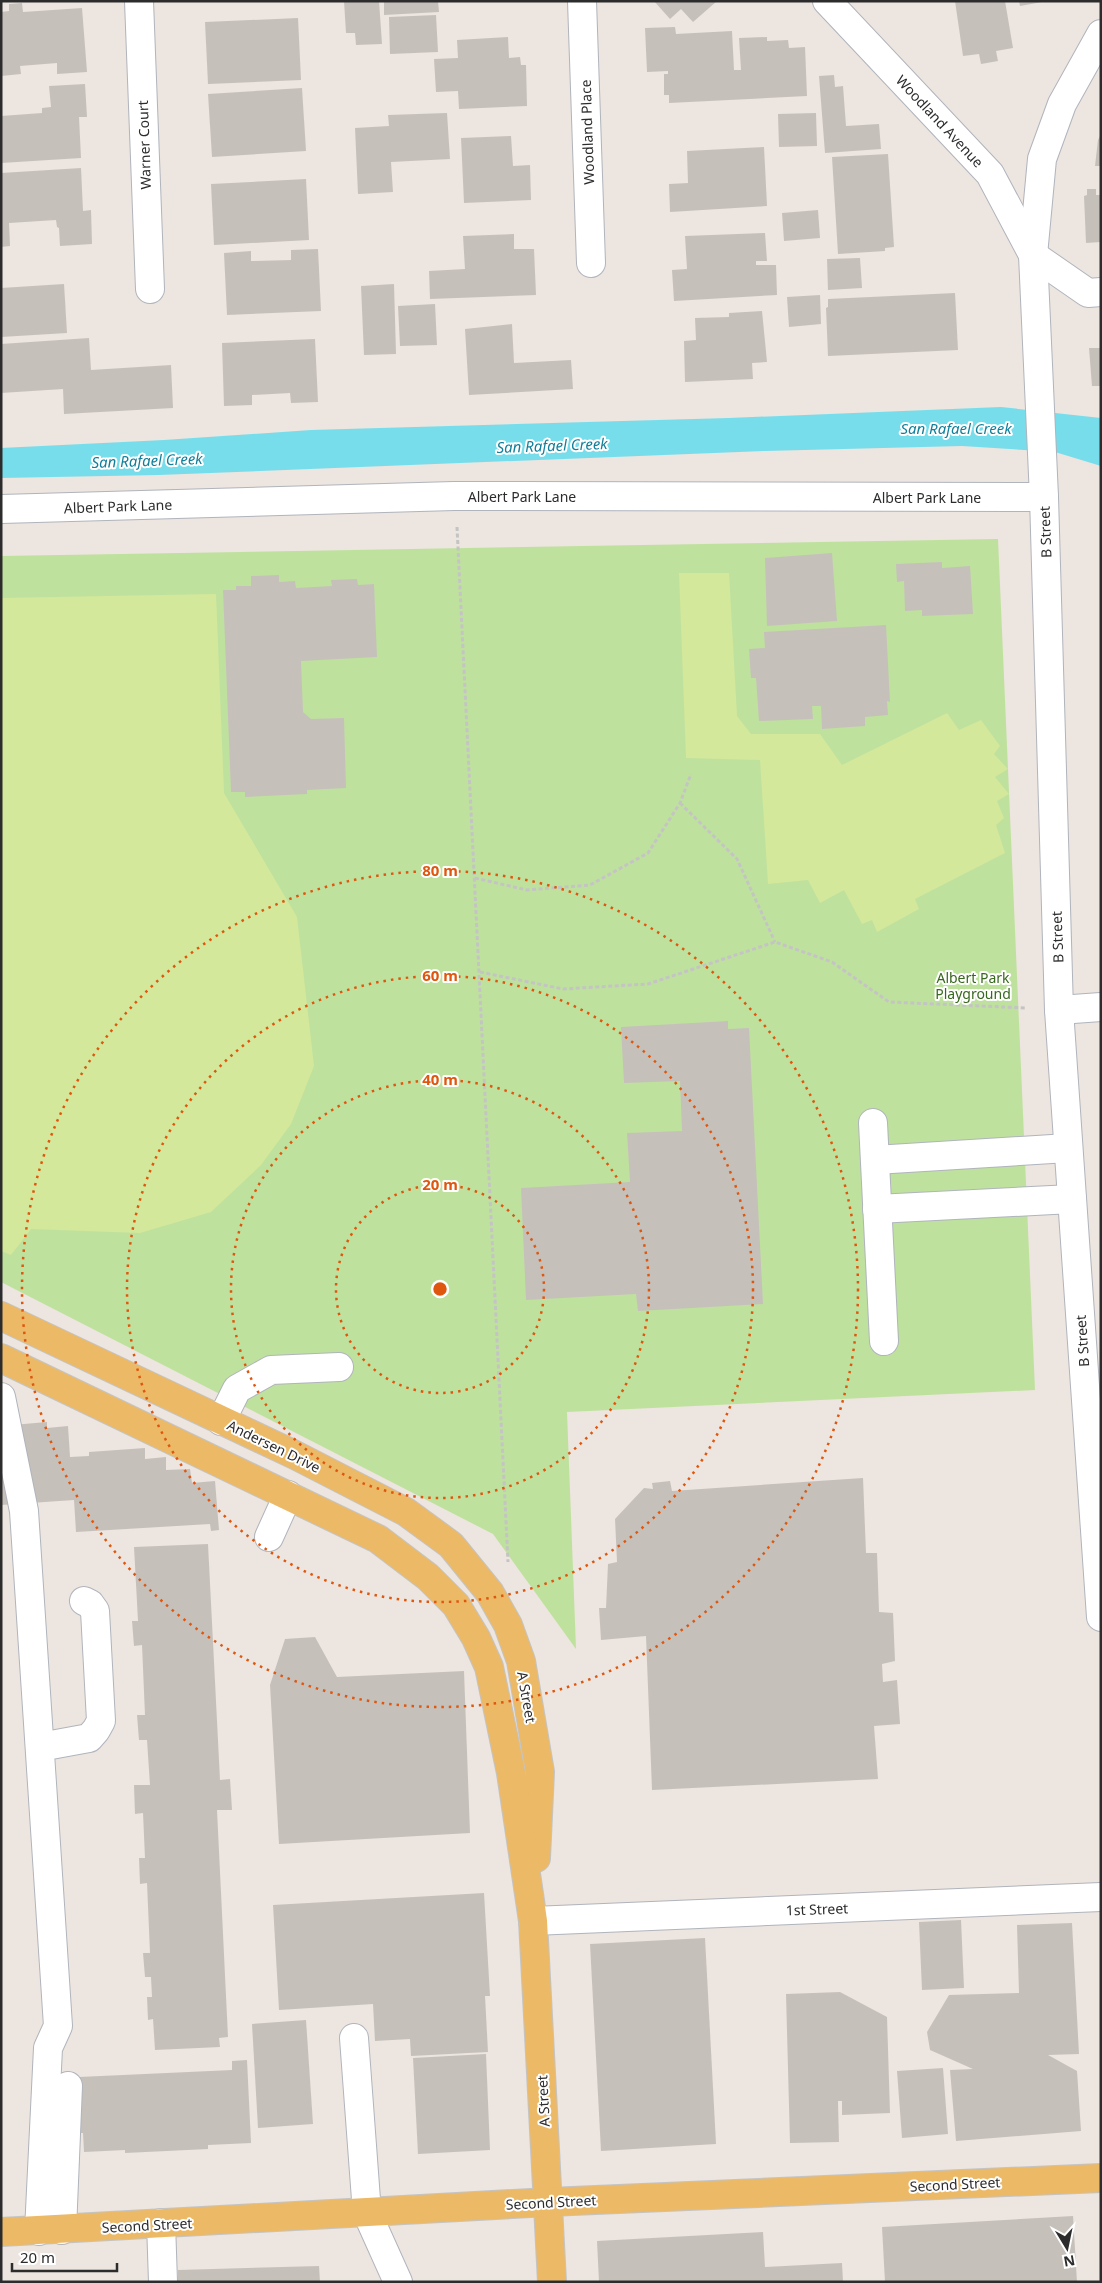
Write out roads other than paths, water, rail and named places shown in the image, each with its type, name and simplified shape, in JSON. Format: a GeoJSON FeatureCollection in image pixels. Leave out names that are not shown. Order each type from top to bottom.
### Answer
{"type":"FeatureCollection","features":[{"type":"Feature","properties":{"kind":"main road","name":"Andersen Drive"},"geometry":{"type":"LineString","coordinates":[[1,1316],[295,1455],[406,1512],[450,1546],[490,1593],[508,1625]]}},
{"type":"Feature","properties":{"kind":"main road"},"geometry":{"type":"LineString","coordinates":[[1,1358],[288,1495]]}},
{"type":"Feature","properties":{"kind":"main road","name":"A Street"},"geometry":{"type":"LineString","coordinates":[[288,1495],[385,1544],[428,1577],[456,1604],[476,1638],[489,1667],[511,1773],[533,1921],[552,2282]]}},
{"type":"Feature","properties":{"kind":"main road","name":"A Street"},"geometry":{"type":"LineString","coordinates":[[508,1625],[521,1661],[540,1772],[533,1921]]}},
{"type":"Feature","properties":{"kind":"main road","name":"Second Street"},"geometry":{"type":"LineString","coordinates":[[1,2232],[549,2202],[1101,2178]]}},
{"type":"Feature","properties":{"kind":"street","name":"Warner Court"},"geometry":{"type":"LineString","coordinates":[[139,1],[150,289]]}},
{"type":"Feature","properties":{"kind":"street","name":"Woodland Place"},"geometry":{"type":"LineString","coordinates":[[582,1],[591,263]]}},
{"type":"Feature","properties":{"kind":"street","name":"Woodland Avenue"},"geometry":{"type":"LineString","coordinates":[[827,1],[990,174],[1033,255]]}},
{"type":"Feature","properties":{"kind":"street","name":"B Street"},"geometry":{"type":"LineString","coordinates":[[1101,34],[1062,104],[1042,159],[1033,255],[1044,497],[1059,1010],[1072,1199],[1090,1294],[1101,1617]]}},
{"type":"Feature","properties":{"kind":"street"},"geometry":{"type":"LineString","coordinates":[[1033,255],[1088,293],[1101,292]]}},
{"type":"Feature","properties":{"kind":"street","name":"Albert Park Lane"},"geometry":{"type":"LineString","coordinates":[[1,509],[454,496],[1044,497]]}},
{"type":"Feature","properties":{"kind":"street"},"geometry":{"type":"LineString","coordinates":[[1059,1010],[1101,1007]]}},
{"type":"Feature","properties":{"kind":"street"},"geometry":{"type":"LineString","coordinates":[[873,1123],[884,1341]]}},
{"type":"Feature","properties":{"kind":"street"},"geometry":{"type":"LineString","coordinates":[[875,1160],[1068,1148]]}},
{"type":"Feature","properties":{"kind":"street"},"geometry":{"type":"LineString","coordinates":[[877,1209],[1072,1199]]}},
{"type":"Feature","properties":{"kind":"street"},"geometry":{"type":"LineString","coordinates":[[221,1421],[237,1389],[271,1370],[339,1367]]}},
{"type":"Feature","properties":{"kind":"street"},"geometry":{"type":"LineString","coordinates":[[1,1397],[5,1426],[24,1511],[58,2026],[48,2048],[50,2230]]}},
{"type":"Feature","properties":{"kind":"street"},"geometry":{"type":"LineString","coordinates":[[269,1537],[288,1495]]}},
{"type":"Feature","properties":{"kind":"street"},"geometry":{"type":"LineString","coordinates":[[40,1747],[89,1738],[101,1721],[95,1611],[90,1604],[84,1601]]}},
{"type":"Feature","properties":{"kind":"street","name":"1st Street"},"geometry":{"type":"LineString","coordinates":[[533,1921],[1101,1897]]}},
{"type":"Feature","properties":{"kind":"street"},"geometry":{"type":"LineString","coordinates":[[354,2038],[367,2213],[398,2282]]}},
{"type":"Feature","properties":{"kind":"street"},"geometry":{"type":"LineString","coordinates":[[50,2230],[68,2086]]}},
{"type":"Feature","properties":{"kind":"street"},"geometry":{"type":"LineString","coordinates":[[161,2224],[163,2282]]}},
{"type":"Feature","properties":{"kind":"water","name":"San Rafael Creek"},"geometry":{"type":"Polygon","coordinates":[[[1001,407],[1101,418],[1101,466],[1055,452],[962,446],[765,451],[159,475],[1,478],[1,448],[311,430],[729,418],[1001,407]]]}},
{"type":"Feature","properties":{"kind":"park label","name":"Albert Park Playground"},"geometry":{"type":"Point","coordinates":[973,986]}}]}
